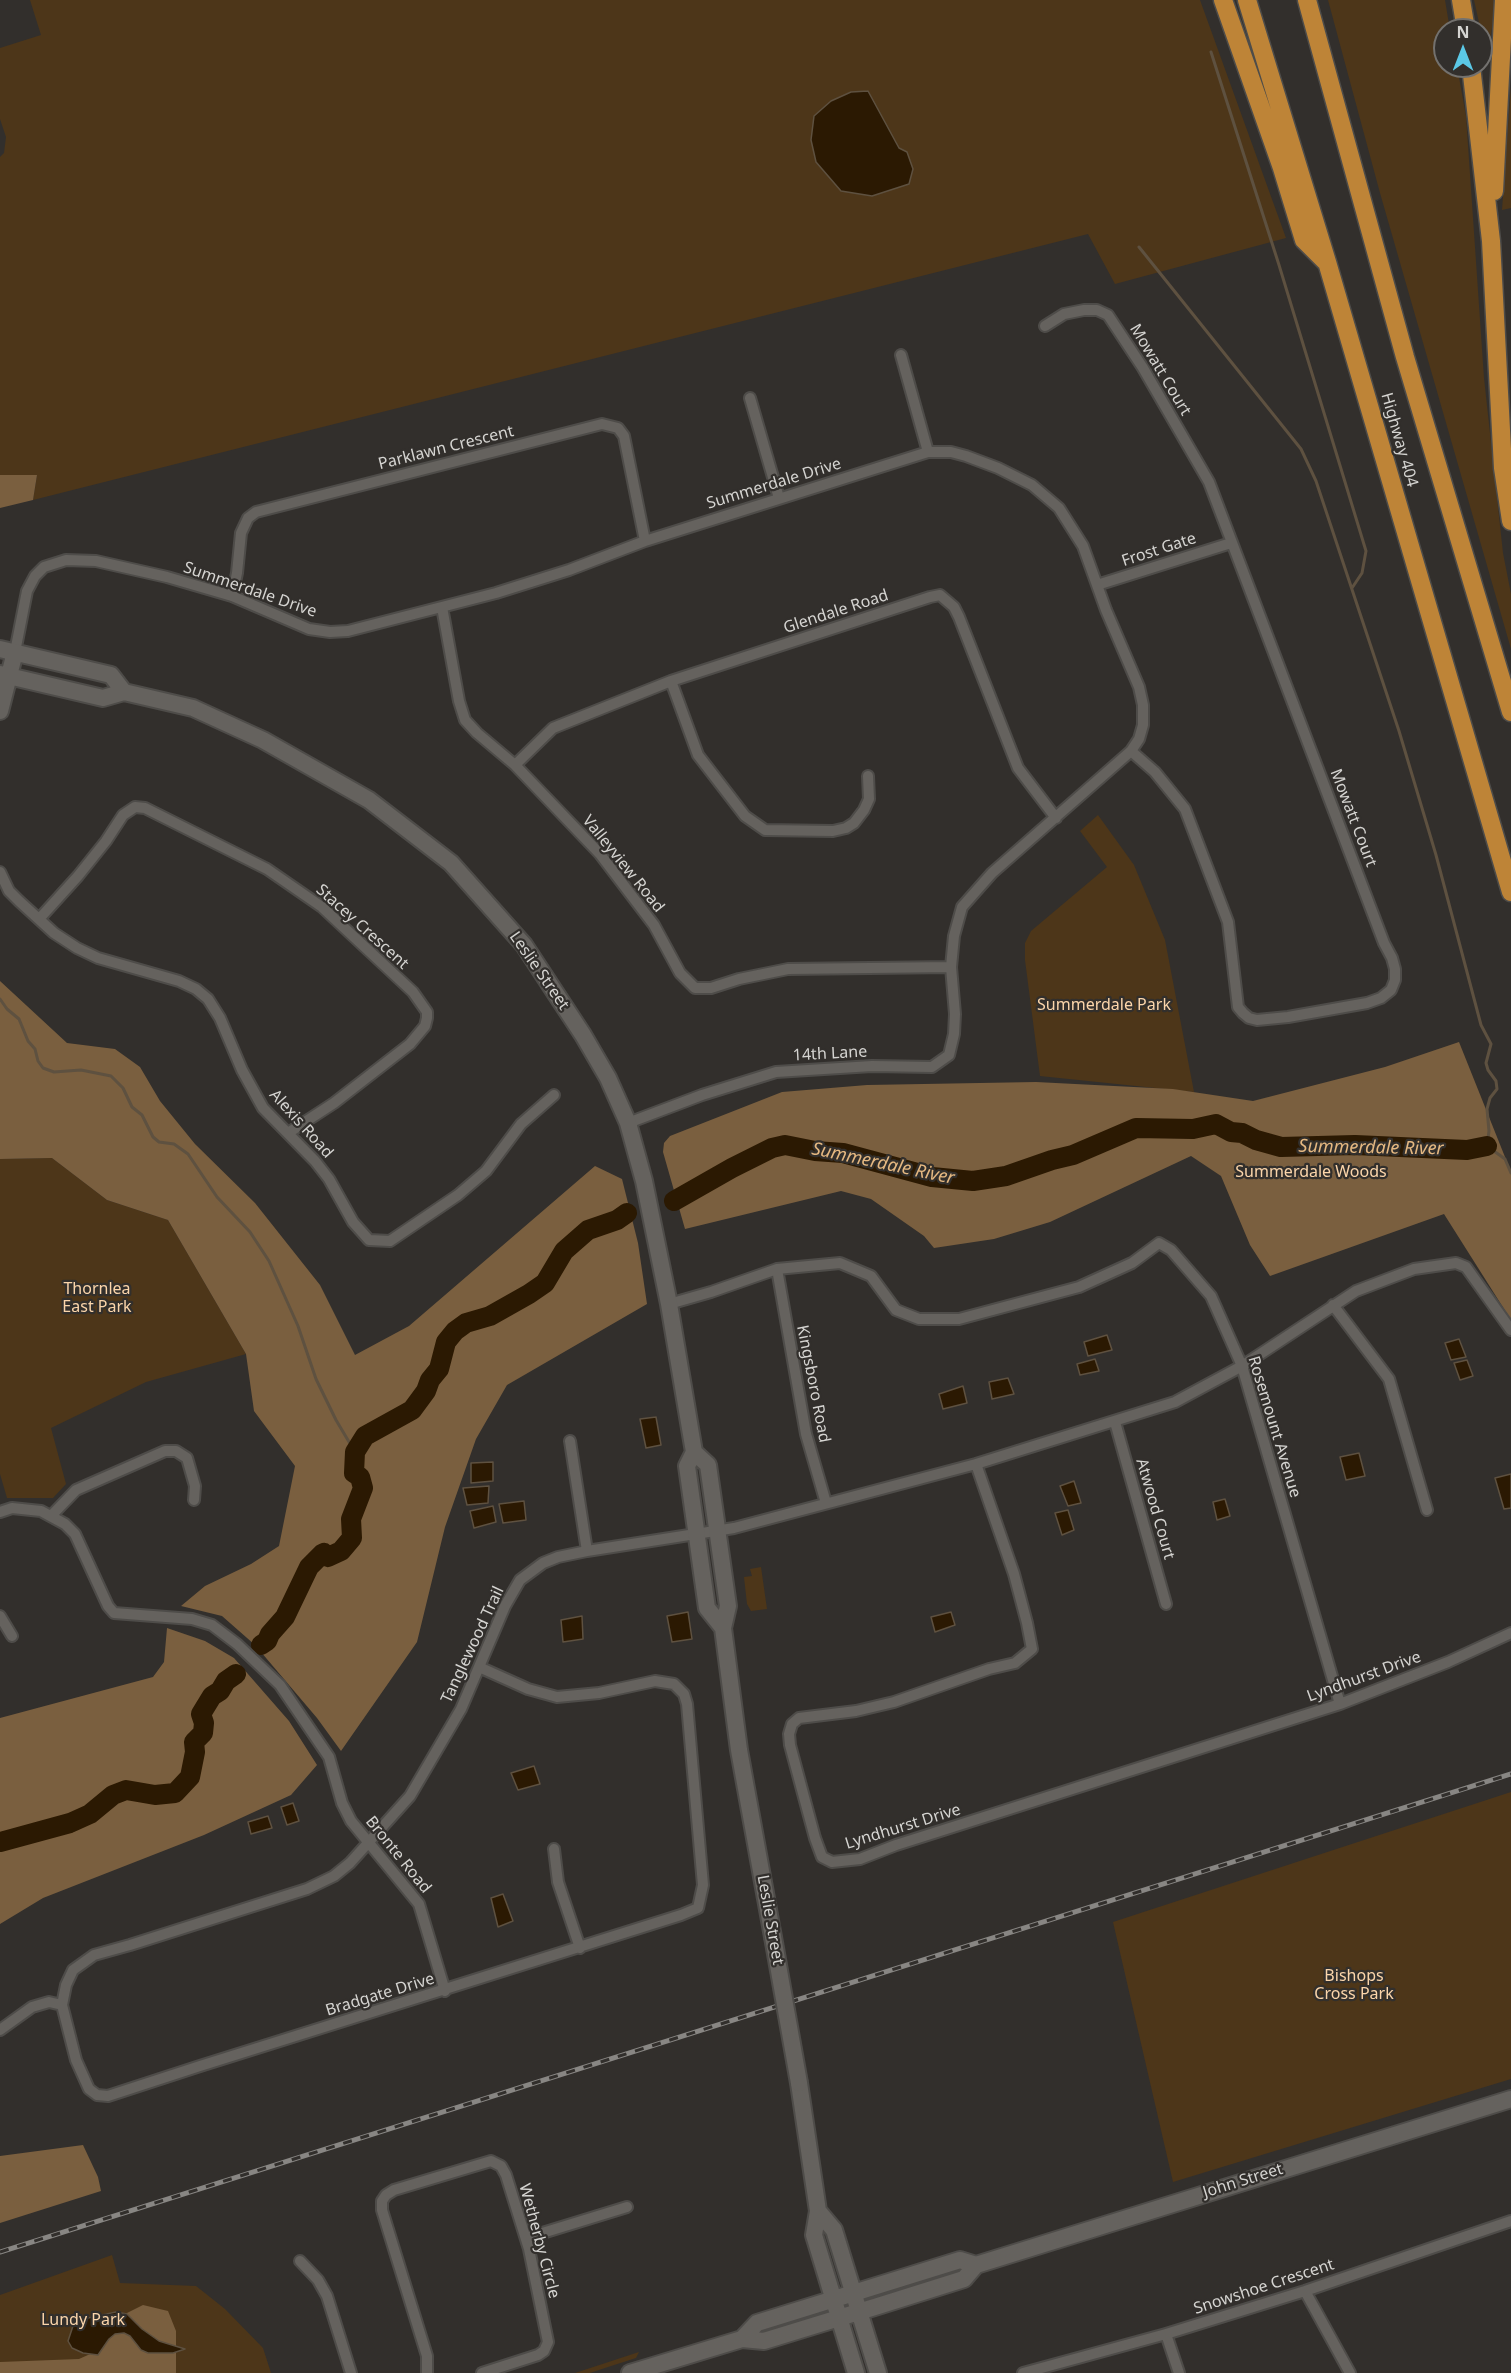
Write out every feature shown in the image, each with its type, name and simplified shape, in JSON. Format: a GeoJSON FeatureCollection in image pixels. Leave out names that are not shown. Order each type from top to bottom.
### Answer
{"type":"FeatureCollection","features":[{"type":"Feature","properties":{"kind":"highway"},"geometry":{"type":"LineString","coordinates":[[1211,0],[1232,47],[1248,71]]}},
{"type":"Feature","properties":{"kind":"highway"},"geometry":{"type":"LineString","coordinates":[[1223,0],[1282,168],[1304,240],[1327,262]]}},
{"type":"Feature","properties":{"kind":"highway","name":"Highway 404"},"geometry":{"type":"LineString","coordinates":[[1247,0],[1327,262],[1511,892]]}},
{"type":"Feature","properties":{"kind":"highway","name":"Highway 404"},"geometry":{"type":"LineString","coordinates":[[1307,0],[1405,357],[1511,712]]}},
{"type":"Feature","properties":{"kind":"highway"},"geometry":{"type":"LineString","coordinates":[[1461,0],[1464,18]]}},
{"type":"Feature","properties":{"kind":"highway"},"geometry":{"type":"LineString","coordinates":[[1491,241],[1504,0]]}},
{"type":"Feature","properties":{"kind":"highway"},"geometry":{"type":"LineString","coordinates":[[1472,78],[1491,241],[1503,468],[1511,521]]}},
{"type":"Feature","properties":{"kind":"main road"},"geometry":{"type":"LineString","coordinates":[[0,711],[7,650]]}},
{"type":"Feature","properties":{"kind":"main road","name":"Leslie Street"},"geometry":{"type":"LineString","coordinates":[[7,650],[111,675],[124,692]]}},
{"type":"Feature","properties":{"kind":"main road","name":"Leslie Street"},"geometry":{"type":"LineString","coordinates":[[4,675],[103,698],[124,692],[193,708],[263,740],[369,800],[451,863],[524,945],[598,1061],[628,1123],[644,1181],[659,1254],[694,1452],[687,1466],[707,1608],[723,1628]]}},
{"type":"Feature","properties":{"kind":"main road","name":"Leslie Street"},"geometry":{"type":"LineString","coordinates":[[694,1452],[708,1465],[728,1606],[723,1628],[739,1750],[799,2083],[818,2211],[814,2235],[856,2373]]}},
{"type":"Feature","properties":{"kind":"main road","name":"John Street"},"geometry":{"type":"LineString","coordinates":[[630,2373],[742,2339],[764,2341],[839,2318],[964,2279],[976,2265],[1511,2099]]}},
{"type":"Feature","properties":{"kind":"main road","name":"Leslie Street"},"geometry":{"type":"LineString","coordinates":[[818,2211],[834,2230],[878,2373]]}},
{"type":"Feature","properties":{"kind":"main road","name":"John Street"},"geometry":{"type":"LineString","coordinates":[[742,2339],[757,2323],[960,2260],[976,2265]]}},
{"type":"Feature","properties":{"kind":"street","name":"Mowatt Court"},"geometry":{"type":"LineString","coordinates":[[1045,326],[1064,315],[1084,310],[1097,310],[1108,315],[1129,345],[1209,482],[1384,943],[1392,958],[1395,980],[1391,990],[1382,998],[1367,1003],[1298,1016],[1257,1020],[1243,1013],[1238,1007],[1228,922],[1185,809],[1155,772],[1131,751]]}},
{"type":"Feature","properties":{"kind":"street"},"geometry":{"type":"LineString","coordinates":[[901,355],[928,452]]}},
{"type":"Feature","properties":{"kind":"street"},"geometry":{"type":"LineString","coordinates":[[750,398],[779,498]]}},
{"type":"Feature","properties":{"kind":"street","name":"Parklawn Crescent"},"geometry":{"type":"LineString","coordinates":[[232,596],[241,533],[248,518],[256,512],[602,424],[618,428],[624,436],[645,541]]}},
{"type":"Feature","properties":{"kind":"street","name":"Summerdale Drive"},"geometry":{"type":"LineString","coordinates":[[7,650],[27,591],[35,576],[44,567],[66,560],[96,561],[167,577],[232,596],[309,628],[330,632],[348,631],[496,593],[569,570],[645,541],[928,452],[951,452],[982,461],[1016,476],[1038,490],[1059,508],[1083,546],[1096,585],[1138,687],[1143,705],[1143,725],[1139,739],[1131,751],[992,873],[962,907],[954,936],[951,967]]}},
{"type":"Feature","properties":{"kind":"street","name":"Frost Gate"},"geometry":{"type":"LineString","coordinates":[[1096,585],[1231,543]]}},
{"type":"Feature","properties":{"kind":"street","name":"Glendale Road"},"geometry":{"type":"LineString","coordinates":[[515,765],[553,728],[671,681],[930,597],[940,596],[954,607],[959,617],[1018,768],[1056,818]]}},
{"type":"Feature","properties":{"kind":"street","name":"Valleyview Road"},"geometry":{"type":"LineString","coordinates":[[442,607],[462,713],[477,733],[515,765],[600,854],[654,925],[680,973],[695,988],[711,988],[750,976],[804,967],[951,967]]}},
{"type":"Feature","properties":{"kind":"street"},"geometry":{"type":"LineString","coordinates":[[671,681],[698,755],[745,816],[765,830],[833,831],[846,828],[854,823],[869,799],[868,776]]}},
{"type":"Feature","properties":{"kind":"street","name":"Stacey Crescent"},"geometry":{"type":"LineString","coordinates":[[40,918],[78,876],[123,815],[135,807],[145,808],[267,869],[329,914],[413,992],[427,1012],[427,1018],[425,1026],[410,1044],[343,1096],[288,1133]]}},
{"type":"Feature","properties":{"kind":"street","name":"Alexis Road"},"geometry":{"type":"LineString","coordinates":[[0,872],[9,891],[54,933],[98,958],[162,976],[196,989],[207,999],[220,1017],[242,1070],[262,1108],[329,1179],[361,1234],[369,1240],[390,1241],[458,1195],[486,1171],[521,1124],[554,1095]]}},
{"type":"Feature","properties":{"kind":"street","name":"14th Lane"},"geometry":{"type":"LineString","coordinates":[[628,1123],[702,1095],[776,1072],[872,1066],[932,1067],[949,1055],[952,1047],[955,1014],[951,967]]}},
{"type":"Feature","properties":{"kind":"street","name":"Rosemount Avenue"},"geometry":{"type":"LineString","coordinates":[[669,1304],[777,1269],[840,1263],[872,1276],[896,1310],[919,1319],[959,1319],[1079,1287],[1132,1263],[1159,1243],[1171,1250],[1211,1296],[1242,1366],[1340,1704]]}},
{"type":"Feature","properties":{"kind":"street"},"geometry":{"type":"LineString","coordinates":[[716,1531],[976,1464],[1175,1402],[1242,1366],[1356,1291],[1397,1274],[1456,1263],[1466,1267],[1511,1330]]}},
{"type":"Feature","properties":{"kind":"street","name":"Kingsboro Road"},"geometry":{"type":"LineString","coordinates":[[777,1269],[806,1434],[826,1503]]}},
{"type":"Feature","properties":{"kind":"street"},"geometry":{"type":"LineString","coordinates":[[1333,1305],[1389,1379],[1427,1510]]}},
{"type":"Feature","properties":{"kind":"street","name":"Atwood Court"},"geometry":{"type":"LineString","coordinates":[[1115,1422],[1166,1604]]}},
{"type":"Feature","properties":{"kind":"street"},"geometry":{"type":"LineString","coordinates":[[570,1441],[587,1551]]}},
{"type":"Feature","properties":{"kind":"street"},"geometry":{"type":"LineString","coordinates":[[51,1516],[76,1490],[165,1451],[176,1451],[187,1458],[195,1486],[194,1500]]}},
{"type":"Feature","properties":{"kind":"street","name":"Lyndhurst Drive"},"geometry":{"type":"LineString","coordinates":[[976,1464],[1014,1574],[1032,1649],[1015,1663],[989,1669],[894,1702],[856,1711],[799,1718],[792,1724],[789,1734],[790,1745],[819,1851],[827,1860],[840,1862],[860,1859],[896,1845],[1340,1704],[1448,1662],[1511,1633]]}},
{"type":"Feature","properties":{"kind":"street","name":"Bronte Road"},"geometry":{"type":"LineString","coordinates":[[0,1512],[12,1508],[41,1511],[65,1524],[75,1534],[108,1606],[114,1613],[192,1619],[212,1625],[237,1644],[280,1685],[329,1757],[342,1803],[351,1821],[368,1844],[408,1887],[419,1904],[445,1991]]}},
{"type":"Feature","properties":{"kind":"street","name":"Tanglewood Trail"},"geometry":{"type":"LineString","coordinates":[[368,1844],[410,1796],[456,1718],[505,1606],[520,1580],[543,1563],[558,1557],[716,1531]]}},
{"type":"Feature","properties":{"kind":"street"},"geometry":{"type":"LineString","coordinates":[[0,1616],[12,1636]]}},
{"type":"Feature","properties":{"kind":"street","name":"Bradgate Drive"},"geometry":{"type":"LineString","coordinates":[[368,1844],[334,1876],[307,1889],[130,1945],[94,1954],[73,1970],[66,1985],[63,2005],[76,2060],[88,2090],[108,2096],[681,1916],[698,1908],[703,1885],[687,1704],[684,1694],[674,1684],[655,1681],[599,1693],[557,1696],[528,1689],[479,1667]]}},
{"type":"Feature","properties":{"kind":"street"},"geometry":{"type":"LineString","coordinates":[[554,1850],[558,1882],[580,1948]]}},
{"type":"Feature","properties":{"kind":"street"},"geometry":{"type":"LineString","coordinates":[[0,2030],[32,2007],[49,2002],[63,2005]]}},
{"type":"Feature","properties":{"kind":"street","name":"Wetherby Circle"},"geometry":{"type":"LineString","coordinates":[[427,2373],[428,2359],[382,2210],[384,2198],[394,2190],[484,2162],[495,2162],[505,2172],[526,2238],[548,2338],[547,2345],[538,2355],[482,2373]]}},
{"type":"Feature","properties":{"kind":"street"},"geometry":{"type":"LineString","coordinates":[[526,2238],[627,2207]]}},
{"type":"Feature","properties":{"kind":"street","name":"Snowshoe Crescent"},"geometry":{"type":"LineString","coordinates":[[1023,2373],[1166,2334],[1305,2291],[1511,2221]]}},
{"type":"Feature","properties":{"kind":"street"},"geometry":{"type":"LineString","coordinates":[[300,2261],[318,2280],[327,2296],[351,2373]]}},
{"type":"Feature","properties":{"kind":"street"},"geometry":{"type":"LineString","coordinates":[[1305,2291],[1350,2373]]}},
{"type":"Feature","properties":{"kind":"street"},"geometry":{"type":"LineString","coordinates":[[1166,2334],[1179,2373]]}},
{"type":"Feature","properties":{"kind":"green space"},"geometry":{"type":"Polygon","coordinates":[[[30,0],[1200,0],[1286,238],[1115,284],[1088,234],[33,500],[37,475],[0,475],[0,157],[4,153],[6,137],[0,119],[0,48],[41,35],[30,0]],[[868,91],[909,184],[899,148],[868,91]]]}},
{"type":"Feature","properties":{"kind":"green space"},"geometry":{"type":"Polygon","coordinates":[[[1328,0],[1445,0],[1448,18],[1433,18],[1433,78],[1459,78],[1466,116],[1484,378],[1503,553],[1511,594],[1511,649],[1380,193],[1328,0]]]}},
{"type":"Feature","properties":{"kind":"green space"},"geometry":{"type":"Polygon","coordinates":[[[1474,0],[1497,0],[1493,22],[1493,18],[1478,18],[1474,0]]]}},
{"type":"Feature","properties":{"kind":"green space"},"geometry":{"type":"Polygon","coordinates":[[[1511,87],[1511,208],[1502,210],[1505,168],[1511,87]]]}},
{"type":"Feature","properties":{"kind":"green space"},"geometry":{"type":"Polygon","coordinates":[[[0,475],[37,475],[33,500],[0,508],[0,475]]]}},
{"type":"Feature","properties":{"kind":"green space","name":"Summerdale Park"},"geometry":{"type":"Polygon","coordinates":[[[1098,815],[1134,865],[1165,940],[1194,1092],[1040,1076],[1025,960],[1025,943],[1031,931],[1107,867],[1080,831],[1098,815]]]}},
{"type":"Feature","properties":{"kind":"green space"},"geometry":{"type":"Polygon","coordinates":[[[0,981],[67,1043],[115,1049],[140,1067],[160,1101],[195,1144],[255,1203],[320,1285],[355,1355],[409,1326],[595,1166],[622,1179],[638,1243],[647,1304],[507,1385],[476,1439],[445,1527],[417,1642],[341,1751],[317,1718],[255,1645],[222,1616],[181,1606],[205,1586],[251,1564],[279,1546],[295,1466],[254,1411],[246,1354],[168,1220],[107,1200],[52,1158],[0,1159],[0,981]]]}},
{"type":"Feature","properties":{"kind":"green space","name":"Summerdale Woods"},"geometry":{"type":"Polygon","coordinates":[[[1459,1042],[1511,1172],[1511,1320],[1444,1214],[1270,1276],[1250,1245],[1221,1176],[1191,1156],[1050,1222],[994,1239],[934,1248],[924,1236],[871,1199],[841,1191],[685,1229],[663,1152],[664,1143],[670,1136],[782,1092],[867,1085],[1036,1082],[1173,1089],[1253,1101],[1385,1067],[1459,1042]]]}},
{"type":"Feature","properties":{"kind":"green space","name":"Thornlea East Park"},"geometry":{"type":"Polygon","coordinates":[[[52,1158],[107,1200],[168,1220],[246,1354],[146,1382],[51,1428],[66,1484],[53,1498],[7,1498],[0,1474],[0,1159],[52,1158]]]}},
{"type":"Feature","properties":{"kind":"green space"},"geometry":{"type":"Polygon","coordinates":[[[761,1567],[767,1609],[751,1611],[747,1604],[744,1577],[752,1576],[750,1569],[761,1567]]]}},
{"type":"Feature","properties":{"kind":"green space"},"geometry":{"type":"Polygon","coordinates":[[[167,1628],[205,1641],[234,1658],[289,1721],[317,1765],[291,1795],[204,1835],[43,1898],[0,1924],[0,1718],[153,1677],[164,1662],[167,1628]]]}},
{"type":"Feature","properties":{"kind":"green space","name":"Bishops Cross Park"},"geometry":{"type":"Polygon","coordinates":[[[1511,1792],[1511,2079],[1173,2182],[1113,1922],[1511,1792]]]}},
{"type":"Feature","properties":{"kind":"green space"},"geometry":{"type":"Polygon","coordinates":[[[83,2145],[98,2177],[101,2191],[0,2223],[0,2156],[83,2145]]]}},
{"type":"Feature","properties":{"kind":"green space","name":"Lundy Park"},"geometry":{"type":"Polygon","coordinates":[[[112,2255],[120,2283],[196,2286],[225,2309],[263,2348],[271,2373],[0,2373],[0,2295],[112,2255]]]}},
{"type":"Feature","properties":{"kind":"green space"},"geometry":{"type":"Polygon","coordinates":[[[143,2305],[168,2311],[176,2331],[176,2373],[0,2373],[0,2362],[79,2359],[97,2351],[111,2321],[143,2305]]]}},
{"type":"Feature","properties":{"kind":"green space"},"geometry":{"type":"Polygon","coordinates":[[[639,2352],[636,2358],[590,2373],[575,2373],[639,2352]]]}},
{"type":"Feature","properties":{"kind":"shaded area"},"geometry":{"type":"Polygon","coordinates":[[[868,91],[899,148],[907,152],[913,169],[909,184],[872,196],[841,191],[816,162],[811,140],[814,116],[831,101],[851,92],[868,91]]]}},
{"type":"Feature","properties":{"kind":"shaded area"},"geometry":{"type":"Polygon","coordinates":[[[1107,1335],[1112,1350],[1088,1356],[1084,1342],[1107,1335]]]}},
{"type":"Feature","properties":{"kind":"shaded area"},"geometry":{"type":"Polygon","coordinates":[[[1459,1339],[1466,1357],[1451,1360],[1445,1343],[1459,1339]]]}},
{"type":"Feature","properties":{"kind":"shaded area"},"geometry":{"type":"Polygon","coordinates":[[[1095,1359],[1099,1371],[1080,1375],[1077,1364],[1095,1359]]]}},
{"type":"Feature","properties":{"kind":"shaded area"},"geometry":{"type":"Polygon","coordinates":[[[1467,1360],[1473,1376],[1460,1380],[1454,1363],[1467,1360]]]}},
{"type":"Feature","properties":{"kind":"shaded area"},"geometry":{"type":"Polygon","coordinates":[[[1008,1378],[1014,1394],[992,1399],[989,1382],[1008,1378]]]}},
{"type":"Feature","properties":{"kind":"shaded area"},"geometry":{"type":"Polygon","coordinates":[[[963,1386],[967,1403],[943,1409],[939,1394],[963,1386]]]}},
{"type":"Feature","properties":{"kind":"shaded area"},"geometry":{"type":"Polygon","coordinates":[[[656,1417],[661,1445],[646,1448],[640,1419],[656,1417]]]}},
{"type":"Feature","properties":{"kind":"shaded area"},"geometry":{"type":"Polygon","coordinates":[[[1359,1453],[1365,1476],[1346,1480],[1340,1457],[1359,1453]]]}},
{"type":"Feature","properties":{"kind":"shaded area"},"geometry":{"type":"Polygon","coordinates":[[[493,1462],[493,1481],[471,1483],[471,1463],[493,1462]]]}},
{"type":"Feature","properties":{"kind":"shaded area"},"geometry":{"type":"Polygon","coordinates":[[[1511,1474],[1511,1508],[1504,1509],[1495,1478],[1511,1474]]]}},
{"type":"Feature","properties":{"kind":"shaded area"},"geometry":{"type":"Polygon","coordinates":[[[1074,1481],[1081,1503],[1068,1506],[1060,1486],[1074,1481]]]}},
{"type":"Feature","properties":{"kind":"shaded area"},"geometry":{"type":"Polygon","coordinates":[[[489,1486],[488,1503],[467,1505],[463,1488],[489,1486]]]}},
{"type":"Feature","properties":{"kind":"shaded area"},"geometry":{"type":"Polygon","coordinates":[[[1225,1499],[1230,1516],[1217,1520],[1213,1502],[1225,1499]]]}},
{"type":"Feature","properties":{"kind":"shaded area"},"geometry":{"type":"Polygon","coordinates":[[[524,1501],[526,1520],[503,1523],[499,1504],[524,1501]]]}},
{"type":"Feature","properties":{"kind":"shaded area"},"geometry":{"type":"Polygon","coordinates":[[[493,1506],[496,1522],[474,1528],[470,1511],[493,1506]]]}},
{"type":"Feature","properties":{"kind":"shaded area"},"geometry":{"type":"Polygon","coordinates":[[[1068,1510],[1074,1530],[1062,1535],[1055,1513],[1068,1510]]]}},
{"type":"Feature","properties":{"kind":"shaded area"},"geometry":{"type":"Polygon","coordinates":[[[688,1612],[692,1639],[672,1642],[667,1616],[688,1612]]]}},
{"type":"Feature","properties":{"kind":"shaded area"},"geometry":{"type":"Polygon","coordinates":[[[951,1612],[955,1625],[935,1632],[931,1617],[951,1612]]]}},
{"type":"Feature","properties":{"kind":"shaded area"},"geometry":{"type":"Polygon","coordinates":[[[582,1616],[583,1639],[563,1642],[561,1620],[582,1616]]]}},
{"type":"Feature","properties":{"kind":"shaded area"},"geometry":{"type":"Polygon","coordinates":[[[534,1766],[540,1784],[518,1790],[511,1773],[534,1766]]]}},
{"type":"Feature","properties":{"kind":"shaded area"},"geometry":{"type":"Polygon","coordinates":[[[293,1803],[299,1821],[287,1825],[281,1807],[293,1803]]]}},
{"type":"Feature","properties":{"kind":"shaded area"},"geometry":{"type":"Polygon","coordinates":[[[268,1816],[272,1828],[251,1834],[248,1822],[268,1816]]]}},
{"type":"Feature","properties":{"kind":"shaded area"},"geometry":{"type":"Polygon","coordinates":[[[503,1894],[513,1921],[498,1927],[491,1898],[503,1894]]]}},
{"type":"Feature","properties":{"kind":"shaded area"},"geometry":{"type":"Polygon","coordinates":[[[116,2312],[127,2314],[159,2341],[185,2349],[173,2353],[148,2353],[141,2350],[130,2336],[124,2333],[115,2334],[109,2339],[98,2355],[83,2353],[72,2348],[68,2341],[73,2326],[83,2319],[116,2312]]]}},
{"type":"Feature","properties":{"kind":"waterway"},"geometry":{"type":"LineString","coordinates":[[1211,52],[1366,551],[1362,573],[1352,588]]}},
{"type":"Feature","properties":{"kind":"waterway"},"geometry":{"type":"LineString","coordinates":[[1139,247],[1301,449],[1316,481],[1399,731],[1436,855],[1481,1025],[1491,1044],[1486,1063],[1496,1081],[1497,1089],[1490,1098],[1487,1109],[1489,1131],[1487,1146],[1505,1159],[1511,1173]]}},
{"type":"Feature","properties":{"kind":"waterway"},"geometry":{"type":"LineString","coordinates":[[0,999],[7,1009],[19,1019],[43,1068],[54,1072],[81,1070],[111,1076],[123,1088],[132,1107],[142,1115],[153,1137],[159,1142],[174,1144],[188,1154],[217,1197],[250,1232],[269,1261],[298,1326],[316,1379],[355,1452]]}},
{"type":"Feature","properties":{"kind":"waterway","name":"Summerdale River"},"geometry":{"type":"LineString","coordinates":[[674,1201],[732,1168],[772,1148],[785,1145],[815,1151],[843,1153],[932,1177],[973,1181],[1006,1176],[1073,1155],[1136,1128],[1193,1129],[1216,1124],[1231,1132],[1242,1133],[1256,1140],[1281,1147],[1355,1145],[1467,1150],[1487,1146]]}},
{"type":"Feature","properties":{"kind":"waterway"},"geometry":{"type":"LineString","coordinates":[[261,1645],[267,1641],[285,1617],[309,1567],[322,1554],[328,1557],[341,1551],[352,1538],[351,1519],[363,1488],[360,1477],[354,1473],[355,1452],[365,1436],[412,1410],[439,1369],[446,1342],[455,1331],[466,1323],[490,1316],[529,1294],[545,1283],[564,1251],[588,1230],[617,1220],[627,1213]]}},
{"type":"Feature","properties":{"kind":"waterway"},"geometry":{"type":"LineString","coordinates":[[0,1842],[70,1823],[90,1814],[113,1795],[126,1790],[155,1795],[175,1793],[190,1777],[195,1752],[194,1742],[203,1733],[204,1723],[201,1714],[212,1696],[236,1674]]}},
{"type":"Feature","properties":{"kind":"railway"},"geometry":{"type":"LineString","coordinates":[[0,2252],[1511,1774]]}}]}
